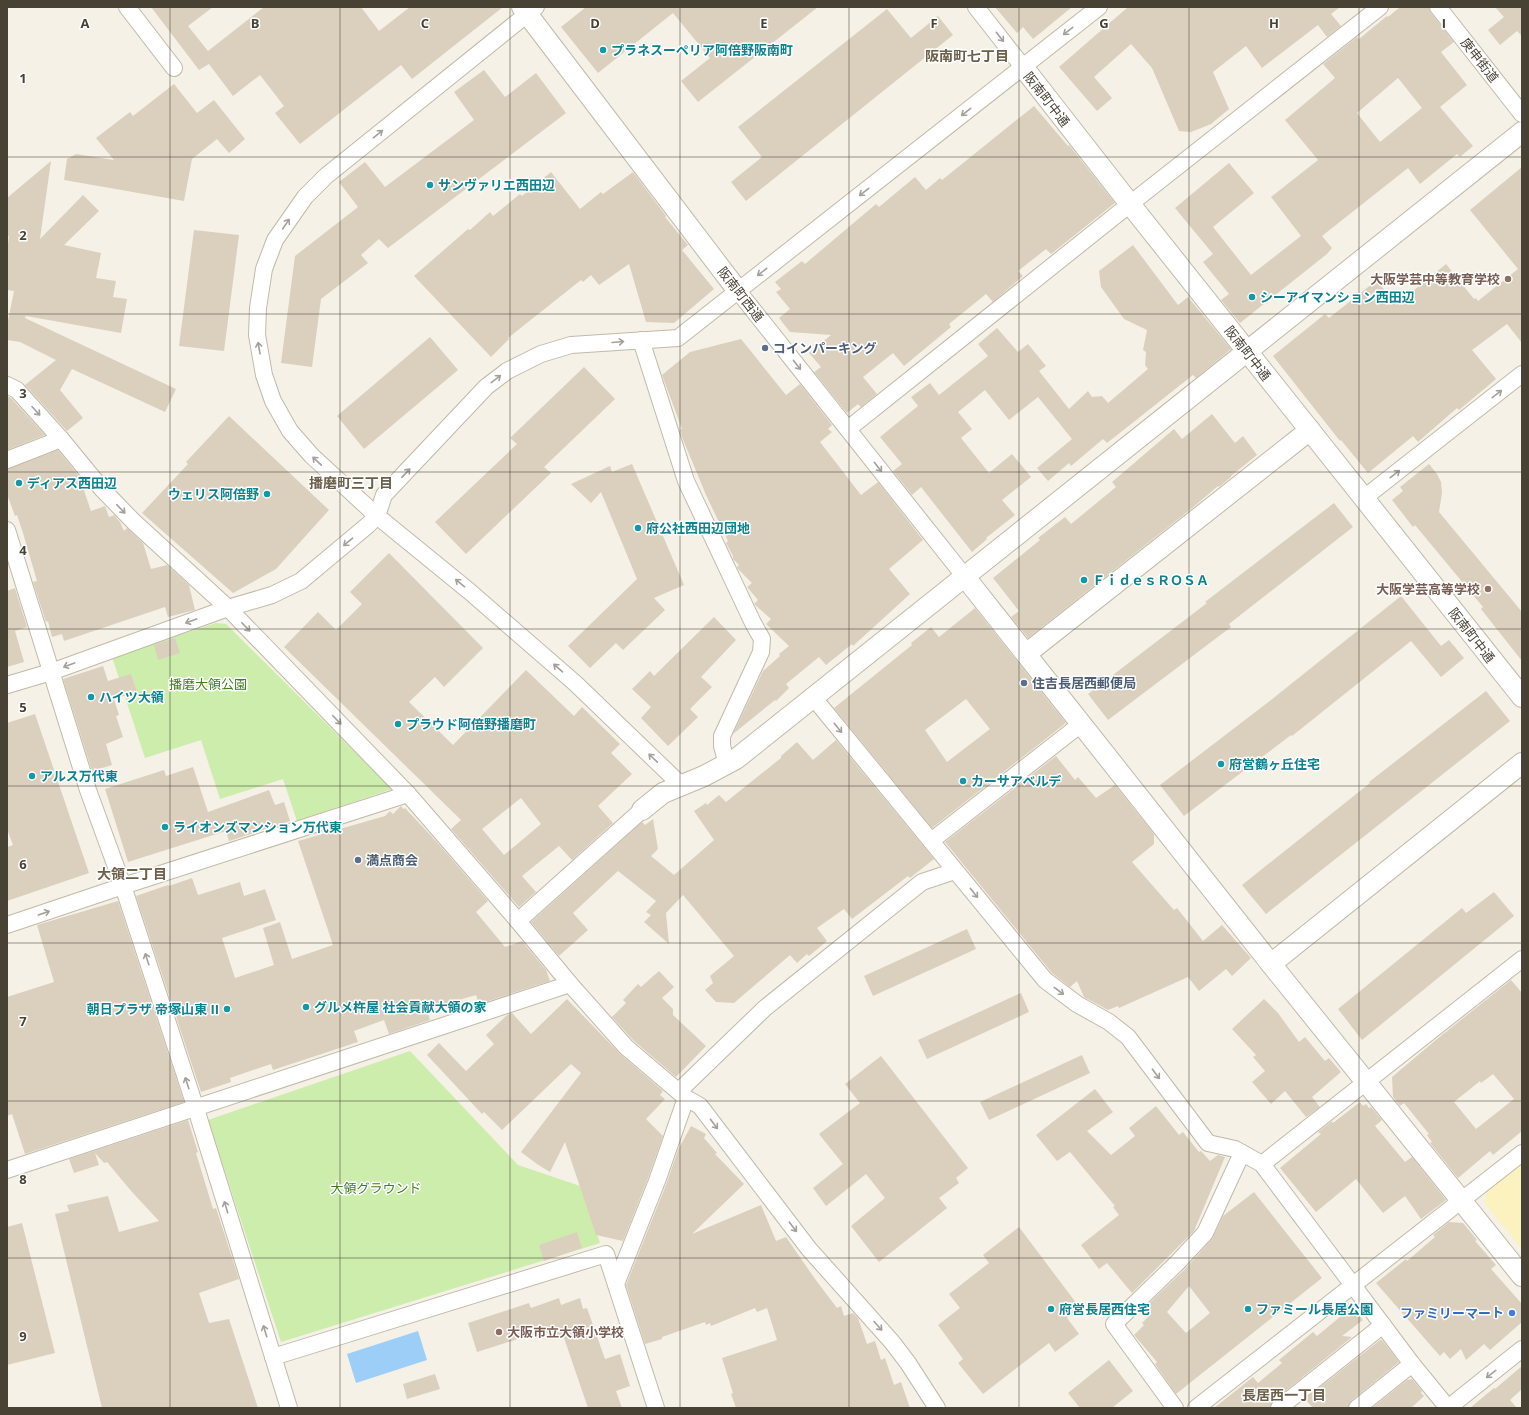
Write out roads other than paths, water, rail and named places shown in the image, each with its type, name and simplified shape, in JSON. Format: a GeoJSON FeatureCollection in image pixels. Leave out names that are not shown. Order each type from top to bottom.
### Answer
{"type":"FeatureCollection","features":[{"type":"Feature","properties":{"kind":"street"},"geometry":{"type":"LineString","coordinates":[[127,7],[174,68]]}},
{"type":"Feature","properties":{"kind":"street","name":"阪南町中通"},"geometry":{"type":"LineString","coordinates":[[976,7],[1130,204],[1522,697]]}},
{"type":"Feature","properties":{"kind":"street"},"geometry":{"type":"LineString","coordinates":[[7,685],[51,672],[228,608],[272,595],[301,580],[377,516],[384,495],[486,387],[507,371],[541,354],[570,345],[678,338],[1098,7]]}},
{"type":"Feature","properties":{"kind":"street"},"geometry":{"type":"LineString","coordinates":[[848,429],[1380,7]]}},
{"type":"Feature","properties":{"kind":"street","name":"庚申街道"},"geometry":{"type":"LineString","coordinates":[[1438,7],[1522,114]]}},
{"type":"Feature","properties":{"kind":"street"},"geometry":{"type":"LineString","coordinates":[[528,9],[326,176],[305,197],[275,240],[264,269],[258,308],[257,335],[264,375],[273,401],[290,431],[311,455],[377,516],[470,591],[575,683],[681,784]]}},
{"type":"Feature","properties":{"kind":"street","name":"阪南町西通"},"geometry":{"type":"LineString","coordinates":[[528,9],[738,291],[965,577]]}},
{"type":"Feature","properties":{"kind":"street"},"geometry":{"type":"LineString","coordinates":[[518,921],[663,793],[681,784],[704,776],[736,759],[1522,132]]}},
{"type":"Feature","properties":{"kind":"street"},"geometry":{"type":"LineString","coordinates":[[641,340],[686,481],[762,639],[761,652],[722,736],[722,746],[727,764]]}},
{"type":"Feature","properties":{"kind":"street"},"geometry":{"type":"LineString","coordinates":[[1364,498],[1522,374]]}},
{"type":"Feature","properties":{"kind":"street"},"geometry":{"type":"LineString","coordinates":[[7,385],[17,390],[61,439],[102,489],[134,522],[228,608],[408,794],[518,921],[570,984],[626,1047],[682,1094],[700,1106],[809,1249],[892,1342],[908,1363],[937,1408]]}},
{"type":"Feature","properties":{"kind":"street"},"geometry":{"type":"LineString","coordinates":[[1026,654],[1310,430]]}},
{"type":"Feature","properties":{"kind":"street"},"geometry":{"type":"LineString","coordinates":[[7,460],[61,439]]}},
{"type":"Feature","properties":{"kind":"street"},"geometry":{"type":"LineString","coordinates":[[7,530],[88,790],[123,886],[196,1109],[289,1408]]}},
{"type":"Feature","properties":{"kind":"street"},"geometry":{"type":"LineString","coordinates":[[965,577],[1271,964],[1522,1276]]}},
{"type":"Feature","properties":{"kind":"street"},"geometry":{"type":"LineString","coordinates":[[813,697],[1045,980],[1077,1004],[1109,1022],[1128,1037],[1208,1143],[1235,1150],[1262,1164],[1412,1364],[1448,1408],[1522,1349]]}},
{"type":"Feature","properties":{"kind":"street"},"geometry":{"type":"LineString","coordinates":[[931,841],[1081,724]]}},
{"type":"Feature","properties":{"kind":"street"},"geometry":{"type":"LineString","coordinates":[[1271,964],[1522,763]]}},
{"type":"Feature","properties":{"kind":"street"},"geometry":{"type":"LineString","coordinates":[[7,925],[408,794]]}},
{"type":"Feature","properties":{"kind":"street"},"geometry":{"type":"LineString","coordinates":[[616,1284],[656,1181],[682,1094],[765,1008],[922,882],[955,871]]}},
{"type":"Feature","properties":{"kind":"street"},"geometry":{"type":"LineString","coordinates":[[1262,1164],[1522,959]]}},
{"type":"Feature","properties":{"kind":"street"},"geometry":{"type":"LineString","coordinates":[[7,1170],[196,1109],[570,984]]}},
{"type":"Feature","properties":{"kind":"street"},"geometry":{"type":"LineString","coordinates":[[1176,1408],[1114,1324],[1178,1262],[1205,1232],[1242,1153]]}},
{"type":"Feature","properties":{"kind":"street"},"geometry":{"type":"LineString","coordinates":[[1196,1408],[1522,1153]]}},
{"type":"Feature","properties":{"kind":"street"},"geometry":{"type":"LineString","coordinates":[[273,1357],[606,1254],[656,1408]]}},
{"type":"Feature","properties":{"kind":"street"},"geometry":{"type":"LineString","coordinates":[[1279,1408],[1383,1324]]}},
{"type":"Feature","properties":{"kind":"street"},"geometry":{"type":"LineString","coordinates":[[1358,1408],[1412,1364]]}},
{"type":"Feature","properties":{"kind":"water"},"geometry":{"type":"Polygon","coordinates":[[[418,1331],[427,1360],[356,1383],[347,1354],[418,1331]]]}},
{"type":"Feature","properties":{"kind":"place","name":"プラネスーペリア阿倍野阪南町"},"geometry":{"type":"Point","coordinates":[603,50]}},
{"type":"Feature","properties":{"kind":"place","name":"サンヴァリエ西田辺"},"geometry":{"type":"Point","coordinates":[430,185]}},
{"type":"Feature","properties":{"kind":"place","name":"大阪学芸中等教育学校"},"geometry":{"type":"Point","coordinates":[1508,279]}},
{"type":"Feature","properties":{"kind":"place","name":"シーアイマンション西田辺"},"geometry":{"type":"Point","coordinates":[1252,297]}},
{"type":"Feature","properties":{"kind":"place","name":"コインパーキング"},"geometry":{"type":"Point","coordinates":[765,348]}},
{"type":"Feature","properties":{"kind":"place","name":"ディアス西田辺"},"geometry":{"type":"Point","coordinates":[19,483]}},
{"type":"Feature","properties":{"kind":"place","name":"ウェリス阿倍野"},"geometry":{"type":"Point","coordinates":[267,494]}},
{"type":"Feature","properties":{"kind":"place","name":"府公社西田辺団地"},"geometry":{"type":"Point","coordinates":[638,528]}},
{"type":"Feature","properties":{"kind":"place","name":"ＦｉｄｅｓＲＯＳＡ"},"geometry":{"type":"Point","coordinates":[1084,580]}},
{"type":"Feature","properties":{"kind":"place","name":"大阪学芸高等学校"},"geometry":{"type":"Point","coordinates":[1488,589]}},
{"type":"Feature","properties":{"kind":"place","name":"住吉長居西郵便局"},"geometry":{"type":"Point","coordinates":[1024,683]}},
{"type":"Feature","properties":{"kind":"place","name":"ハイツ大領"},"geometry":{"type":"Point","coordinates":[91,697]}},
{"type":"Feature","properties":{"kind":"place","name":"プラウド阿倍野播磨町"},"geometry":{"type":"Point","coordinates":[398,724]}},
{"type":"Feature","properties":{"kind":"place","name":"府営鶴ヶ丘住宅"},"geometry":{"type":"Point","coordinates":[1221,764]}},
{"type":"Feature","properties":{"kind":"place","name":"アルス万代東"},"geometry":{"type":"Point","coordinates":[32,776]}},
{"type":"Feature","properties":{"kind":"place","name":"カーサアベルデ"},"geometry":{"type":"Point","coordinates":[963,781]}},
{"type":"Feature","properties":{"kind":"place","name":"ライオンズマンション万代東"},"geometry":{"type":"Point","coordinates":[165,827]}},
{"type":"Feature","properties":{"kind":"place","name":"満点商会"},"geometry":{"type":"Point","coordinates":[358,860]}},
{"type":"Feature","properties":{"kind":"place","name":"グルメ杵屋 社会貢献大領の家"},"geometry":{"type":"Point","coordinates":[306,1007]}},
{"type":"Feature","properties":{"kind":"place","name":"朝日プラザ 帝塚山東 II"},"geometry":{"type":"Point","coordinates":[227,1009]}},
{"type":"Feature","properties":{"kind":"place","name":"府営長居西住宅"},"geometry":{"type":"Point","coordinates":[1051,1309]}},
{"type":"Feature","properties":{"kind":"place","name":"ファミール長居公園"},"geometry":{"type":"Point","coordinates":[1248,1309]}},
{"type":"Feature","properties":{"kind":"place","name":"ファミリーマート"},"geometry":{"type":"Point","coordinates":[1512,1313]}},
{"type":"Feature","properties":{"kind":"place","name":"大阪市立大領小学校"},"geometry":{"type":"Point","coordinates":[499,1332]}},
{"type":"Feature","properties":{"kind":"district","name":"阪南町七丁目"},"geometry":{"type":"Point","coordinates":[967,55]}},
{"type":"Feature","properties":{"kind":"district","name":"播磨町三丁目"},"geometry":{"type":"Point","coordinates":[351,482]}},
{"type":"Feature","properties":{"kind":"district","name":"大領二丁目"},"geometry":{"type":"Point","coordinates":[132,873]}},
{"type":"Feature","properties":{"kind":"district","name":"長居西一丁目"},"geometry":{"type":"Point","coordinates":[1284,1394]}},
{"type":"Feature","properties":{"kind":"park label","name":"播磨大領公園"},"geometry":{"type":"Point","coordinates":[208,684]}},
{"type":"Feature","properties":{"kind":"park label","name":"大領グラウンド"},"geometry":{"type":"Point","coordinates":[376,1188]}}]}
